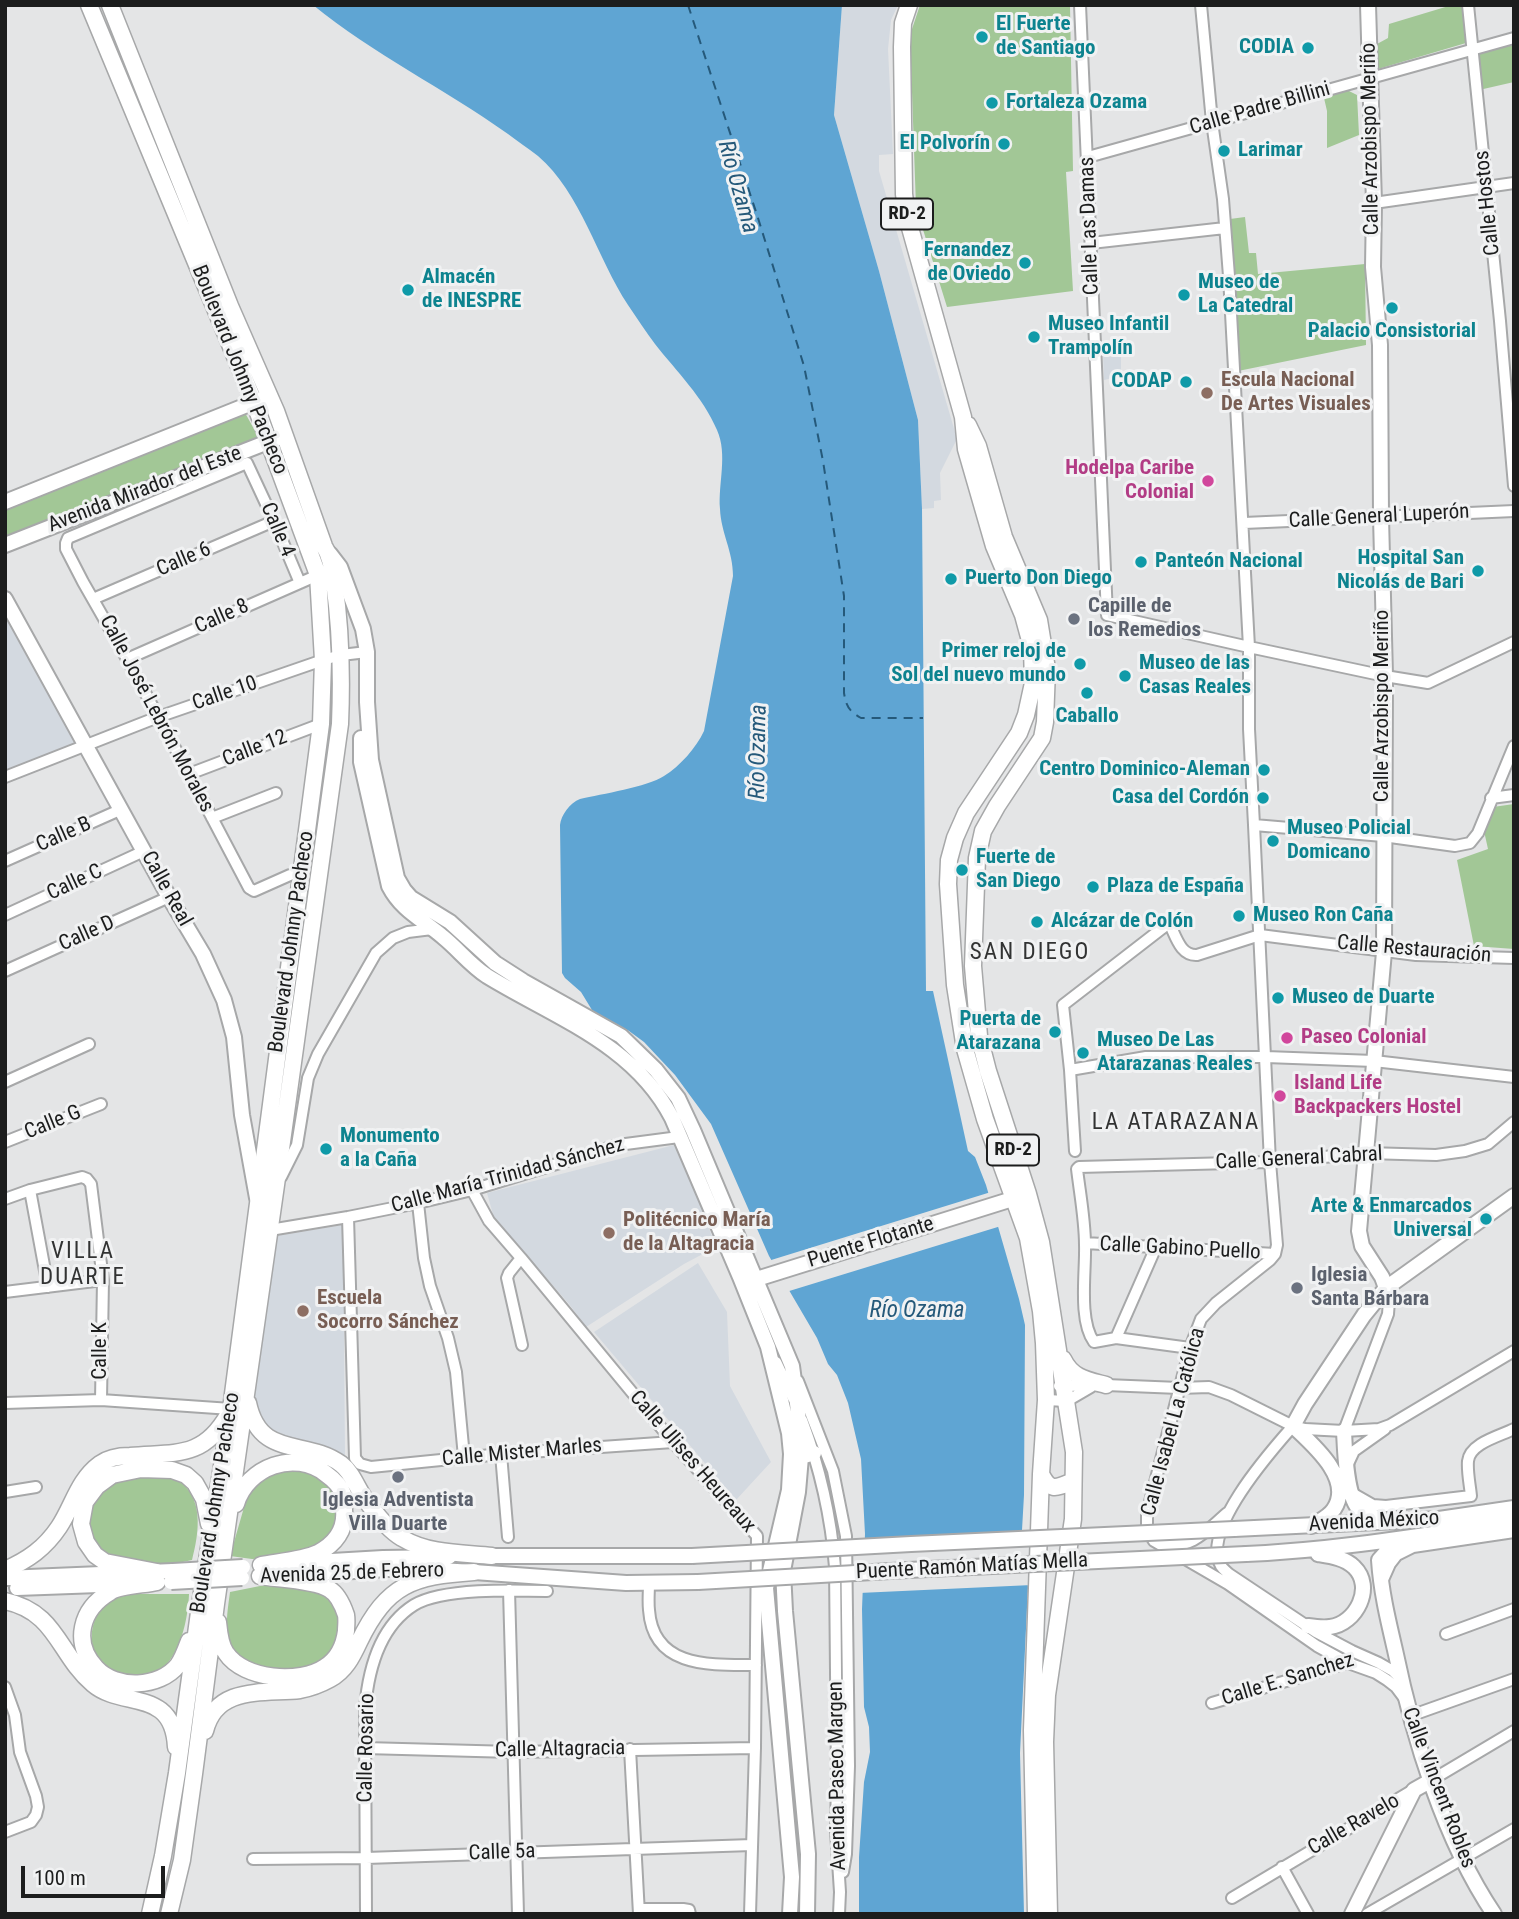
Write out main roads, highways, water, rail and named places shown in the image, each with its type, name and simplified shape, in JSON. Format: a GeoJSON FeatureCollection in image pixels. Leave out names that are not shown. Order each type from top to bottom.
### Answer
{"type":"FeatureCollection","features":[{"type":"Feature","properties":{"kind":"main road","name":"Boulevard Johnny Pacheco"},"geometry":{"type":"LineString","coordinates":[[89,5],[262,399]]}},
{"type":"Feature","properties":{"kind":"main road","name":"Boulevard Johnny Pacheco"},"geometry":{"type":"LineString","coordinates":[[110,5],[230,306],[277,438],[329,554],[337,600],[341,655],[340,724],[276,1185],[262,1231],[231,1409],[218,1540]]}},
{"type":"Feature","properties":{"kind":"main road","name":"RD-2"},"geometry":{"type":"LineString","coordinates":[[909,5],[903,23],[901,47],[904,194],[907,217],[963,416],[966,449],[993,546],[1023,615],[1032,648],[1033,682],[1026,715],[1019,733],[966,813],[949,860],[948,884],[955,985],[965,1049],[985,1119],[1028,1238],[1042,1322],[1046,1394],[1032,1730],[1036,1914]]}},
{"type":"Feature","properties":{"kind":"main road","name":"Calle Arzobispo Meriño"},"geometry":{"type":"LineString","coordinates":[[1368,5],[1374,203],[1373,267],[1380,345],[1385,676],[1384,952],[1359,1231],[1362,1246],[1386,1288]]}},
{"type":"Feature","properties":{"kind":"main road","name":"Avenida Mirador del Este"},"geometry":{"type":"LineString","coordinates":[[5,502],[262,399]]}},
{"type":"Feature","properties":{"kind":"main road","name":"RD-2"},"geometry":{"type":"LineString","coordinates":[[963,416],[978,446],[1004,537],[1039,620],[1047,669],[1042,738],[997,806],[984,831],[977,858],[973,967],[979,1036],[1014,1198],[1041,1242],[1074,1452],[1073,1519],[1047,1695],[1045,1742],[1049,1914]]}},
{"type":"Feature","properties":{"kind":"main road","name":"Boulevard Johnny Pacheco"},"geometry":{"type":"LineString","coordinates":[[150,1914],[163,1856],[218,1540],[247,1394],[262,1231],[257,1203],[321,724],[323,660],[318,575],[277,438]]}},
{"type":"Feature","properties":{"kind":"main road","name":"Avenida Mirador del Este"},"geometry":{"type":"LineString","coordinates":[[5,545],[277,438]]}},
{"type":"Feature","properties":{"kind":"main road"},"geometry":{"type":"LineString","coordinates":[[329,554],[340,567],[363,629],[367,652],[371,760],[397,878],[404,890],[419,904],[450,922],[495,963],[621,1036],[656,1070],[678,1098],[693,1130],[749,1281],[789,1433],[789,1490],[766,1588],[792,1877],[790,1914]]}},
{"type":"Feature","properties":{"kind":"main road","name":"Calle Real"},"geometry":{"type":"LineString","coordinates":[[5,599],[203,954],[224,1000],[234,1037],[242,1115],[257,1203]]}},
{"type":"Feature","properties":{"kind":"main road"},"geometry":{"type":"LineString","coordinates":[[367,702],[362,719],[361,762],[389,886],[396,900],[444,938],[473,966],[591,1034],[633,1066],[665,1105],[792,1366],[808,1455],[783,1571],[808,1854],[807,1914]]}},
{"type":"Feature","properties":{"kind":"main road"},"geometry":{"type":"LineString","coordinates":[[1312,1526],[1328,1516],[1339,1499],[1338,1482],[1330,1465],[1319,1450],[1293,1426],[1305,1404],[1364,1315],[1386,1288],[1514,1196]]}},
{"type":"Feature","properties":{"kind":"main road","name":"Puente Flotante"},"geometry":{"type":"LineString","coordinates":[[749,1281],[1014,1198]]}},
{"type":"Feature","properties":{"kind":"main road"},"geometry":{"type":"LineString","coordinates":[[1059,1349],[1070,1372],[1100,1385]]}},
{"type":"Feature","properties":{"kind":"main road"},"geometry":{"type":"LineString","coordinates":[[247,1394],[251,1416],[265,1435],[283,1445],[321,1453],[340,1463],[347,1469],[365,1499],[393,1532],[426,1548],[492,1556]]}},
{"type":"Feature","properties":{"kind":"main road"},"geometry":{"type":"LineString","coordinates":[[5,1570],[20,1564],[42,1549],[60,1526],[83,1481],[100,1464],[112,1458],[198,1448],[222,1424],[231,1409]]}},
{"type":"Feature","properties":{"kind":"main road"},"geometry":{"type":"LineString","coordinates":[[1344,1432],[1347,1479],[1356,1505],[1362,1511],[1387,1522]]}},
{"type":"Feature","properties":{"kind":"main road"},"geometry":{"type":"LineString","coordinates":[[218,1540],[243,1488],[258,1472],[288,1462],[318,1467],[336,1482],[343,1495],[345,1519],[341,1530],[332,1545],[315,1555],[260,1571]]}},
{"type":"Feature","properties":{"kind":"main road"},"geometry":{"type":"LineString","coordinates":[[165,1577],[105,1562],[95,1555],[86,1542],[81,1524],[85,1502],[97,1486],[112,1475],[141,1469],[172,1470],[186,1475],[195,1483],[204,1499],[218,1540]]}},
{"type":"Feature","properties":{"kind":"main road"},"geometry":{"type":"LineString","coordinates":[[1041,1474],[1051,1487],[1059,1487],[1073,1481]]}},
{"type":"Feature","properties":{"kind":"main road","name":"Avenida México"},"geometry":{"type":"LineString","coordinates":[[1234,1529],[1438,1520],[1514,1508]]}},
{"type":"Feature","properties":{"kind":"main road","name":"Avenida México"},"geometry":{"type":"LineString","coordinates":[[1246,1554],[1299,1551],[1408,1538],[1514,1522]]}},
{"type":"Feature","properties":{"kind":"main road","name":"Puente Ramón Matías Mella"},"geometry":{"type":"LineString","coordinates":[[692,1556],[1234,1529]]}},
{"type":"Feature","properties":{"kind":"main road","name":"Avenida México"},"geometry":{"type":"LineString","coordinates":[[1406,1701],[1381,1585],[1379,1560],[1389,1549],[1408,1538]]}},
{"type":"Feature","properties":{"kind":"main road"},"geometry":{"type":"LineString","coordinates":[[1299,1551],[1336,1557],[1353,1566],[1363,1583],[1360,1603],[1355,1613],[1346,1621],[1332,1627],[1308,1626]]}},
{"type":"Feature","properties":{"kind":"main road","name":"Puente Ramón Matías Mella"},"geometry":{"type":"LineString","coordinates":[[698,1582],[1246,1554]]}},
{"type":"Feature","properties":{"kind":"main road","name":"Avenida 25 de Febrero"},"geometry":{"type":"LineString","coordinates":[[260,1571],[383,1558],[692,1556]]}},
{"type":"Feature","properties":{"kind":"main road","name":"Avenida 25 de Febrero"},"geometry":{"type":"LineString","coordinates":[[5,1588],[260,1571],[404,1568],[626,1583],[698,1582]]}},
{"type":"Feature","properties":{"kind":"main road"},"geometry":{"type":"LineString","coordinates":[[208,1605],[226,1653],[239,1666],[257,1675],[269,1677],[306,1674],[325,1668],[335,1659],[345,1642],[347,1620],[337,1597],[329,1589],[312,1583],[260,1571]]}},
{"type":"Feature","properties":{"kind":"main road"},"geometry":{"type":"LineString","coordinates":[[194,1774],[207,1724],[221,1704],[244,1693],[299,1690],[332,1678],[348,1664],[369,1622],[389,1595],[421,1578],[444,1573],[474,1572]]}},
{"type":"Feature","properties":{"kind":"main road"},"geometry":{"type":"LineString","coordinates":[[165,1577],[112,1590],[86,1615],[81,1633],[85,1653],[97,1670],[117,1681],[141,1684],[167,1675],[182,1659],[208,1605]]}},
{"type":"Feature","properties":{"kind":"main road","name":"Avenida 25 de Febrero"},"geometry":{"type":"LineString","coordinates":[[5,1578],[165,1577]]}},
{"type":"Feature","properties":{"kind":"main road"},"geometry":{"type":"LineString","coordinates":[[5,1601],[17,1603],[32,1611],[51,1627],[74,1664],[94,1685],[105,1692],[143,1701],[160,1710],[171,1724],[177,1773]]}},
{"type":"Feature","properties":{"kind":"main road","name":"Boulevard Johnny Pacheco"},"geometry":{"type":"LineString","coordinates":[[169,1914],[182,1860],[194,1774],[208,1605]]}},
{"type":"Feature","properties":{"kind":"main road","name":"Calle Vincent Robles"},"geometry":{"type":"LineString","coordinates":[[1406,1701],[1430,1781],[1462,1858],[1479,1891]]}},
{"type":"Feature","properties":{"kind":"main road","name":"Calle Ravelo"},"geometry":{"type":"LineString","coordinates":[[1352,1914],[1414,1790],[1430,1781]]}},
{"type":"Feature","properties":{"kind":"main road"},"geometry":{"type":"LineString","coordinates":[[1479,1891],[1485,1914]]}},
{"type":"Feature","properties":{"kind":"main road"},"geometry":{"type":"LineString","coordinates":[[1479,1891],[1494,1914]]}},
{"type":"Feature","properties":{"kind":"water","name":"Río Ozama"},"geometry":{"type":"Polygon","coordinates":[[[313,5],[842,5],[834,115],[918,420],[922,509],[926,991],[933,991],[968,1151],[975,1157],[986,1185],[1025,1325],[1022,1530],[1028,1587],[1020,1753],[1024,1914],[859,1914],[859,1857],[864,1782],[870,1752],[869,1727],[864,1707],[862,1609],[865,1534],[861,1459],[848,1403],[837,1375],[828,1364],[817,1338],[769,1256],[711,1124],[675,1075],[644,1042],[592,1010],[581,992],[562,973],[560,825],[564,813],[580,799],[636,787],[664,776],[687,756],[704,731],[733,576],[721,518],[722,449],[717,430],[697,396],[628,305],[577,207],[553,171],[508,134],[360,40],[313,5]]]}},
{"type":"Feature","properties":{"kind":"place","name":"El Fuerte de Santiago"},"geometry":{"type":"Point","coordinates":[982,37]}},
{"type":"Feature","properties":{"kind":"place","name":"CODIA"},"geometry":{"type":"Point","coordinates":[1308,48]}},
{"type":"Feature","properties":{"kind":"place","name":"Fortaleza Ozama"},"geometry":{"type":"Point","coordinates":[992,103]}},
{"type":"Feature","properties":{"kind":"place","name":"El Polvorín"},"geometry":{"type":"Point","coordinates":[1004,144]}},
{"type":"Feature","properties":{"kind":"place","name":"Larimar"},"geometry":{"type":"Point","coordinates":[1224,151]}},
{"type":"Feature","properties":{"kind":"place","name":"Fernandez de Oviedo"},"geometry":{"type":"Point","coordinates":[1025,263]}},
{"type":"Feature","properties":{"kind":"place","name":"Almacén de INESPRE"},"geometry":{"type":"Point","coordinates":[408,290]}},
{"type":"Feature","properties":{"kind":"place","name":"Museo de La Catedral"},"geometry":{"type":"Point","coordinates":[1184,295]}},
{"type":"Feature","properties":{"kind":"place","name":"Palacio Consistorial"},"geometry":{"type":"Point","coordinates":[1392,308]}},
{"type":"Feature","properties":{"kind":"place","name":"Museo Infantil Trampolín"},"geometry":{"type":"Point","coordinates":[1034,337]}},
{"type":"Feature","properties":{"kind":"place","name":"CODAP"},"geometry":{"type":"Point","coordinates":[1186,382]}},
{"type":"Feature","properties":{"kind":"place","name":"Escula Nacional De Artes Visuales"},"geometry":{"type":"Point","coordinates":[1207,393]}},
{"type":"Feature","properties":{"kind":"place","name":"Hodelpa Caribe Colonial"},"geometry":{"type":"Point","coordinates":[1208,481]}},
{"type":"Feature","properties":{"kind":"place","name":"Panteón Nacional"},"geometry":{"type":"Point","coordinates":[1141,562]}},
{"type":"Feature","properties":{"kind":"place","name":"Hospital San Nicolás de Bari"},"geometry":{"type":"Point","coordinates":[1478,571]}},
{"type":"Feature","properties":{"kind":"place","name":"Puerto Don Diego"},"geometry":{"type":"Point","coordinates":[951,579]}},
{"type":"Feature","properties":{"kind":"place","name":"Capille de los Remedios"},"geometry":{"type":"Point","coordinates":[1074,619]}},
{"type":"Feature","properties":{"kind":"place","name":"Primer reloj de Sol del nuevo mundo"},"geometry":{"type":"Point","coordinates":[1080,664]}},
{"type":"Feature","properties":{"kind":"place","name":"Museo de las Casas Reales"},"geometry":{"type":"Point","coordinates":[1125,676]}},
{"type":"Feature","properties":{"kind":"place","name":"Caballo"},"geometry":{"type":"Point","coordinates":[1087,693]}},
{"type":"Feature","properties":{"kind":"place","name":"Centro Dominico-Aleman"},"geometry":{"type":"Point","coordinates":[1264,770]}},
{"type":"Feature","properties":{"kind":"place","name":"Casa del Cordón"},"geometry":{"type":"Point","coordinates":[1263,798]}},
{"type":"Feature","properties":{"kind":"place","name":"Museo Policial Domicano"},"geometry":{"type":"Point","coordinates":[1273,841]}},
{"type":"Feature","properties":{"kind":"place","name":"Fuerte de San Diego"},"geometry":{"type":"Point","coordinates":[962,870]}},
{"type":"Feature","properties":{"kind":"place","name":"Plaza de España"},"geometry":{"type":"Point","coordinates":[1093,887]}},
{"type":"Feature","properties":{"kind":"place","name":"Museo Ron Caña"},"geometry":{"type":"Point","coordinates":[1239,916]}},
{"type":"Feature","properties":{"kind":"place","name":"Alcázar de Colón"},"geometry":{"type":"Point","coordinates":[1037,922]}},
{"type":"Feature","properties":{"kind":"place","name":"Museo de Duarte"},"geometry":{"type":"Point","coordinates":[1278,998]}},
{"type":"Feature","properties":{"kind":"place","name":"Puerta de Atarazana"},"geometry":{"type":"Point","coordinates":[1055,1032]}},
{"type":"Feature","properties":{"kind":"place","name":"Paseo Colonial"},"geometry":{"type":"Point","coordinates":[1287,1038]}},
{"type":"Feature","properties":{"kind":"place","name":"Museo De Las Atarazanas Reales"},"geometry":{"type":"Point","coordinates":[1083,1053]}},
{"type":"Feature","properties":{"kind":"place","name":"Island Life Backpackers Hostel"},"geometry":{"type":"Point","coordinates":[1280,1096]}},
{"type":"Feature","properties":{"kind":"place","name":"Monumento a la Caña"},"geometry":{"type":"Point","coordinates":[326,1149]}},
{"type":"Feature","properties":{"kind":"place","name":"Arte & Enmarcados Universal"},"geometry":{"type":"Point","coordinates":[1486,1219]}},
{"type":"Feature","properties":{"kind":"place","name":"Politécnico María de la Altagracia"},"geometry":{"type":"Point","coordinates":[609,1233]}},
{"type":"Feature","properties":{"kind":"place","name":"Iglesia Santa Bárbara"},"geometry":{"type":"Point","coordinates":[1297,1288]}},
{"type":"Feature","properties":{"kind":"place","name":"Escuela Socorro Sánchez"},"geometry":{"type":"Point","coordinates":[303,1311]}},
{"type":"Feature","properties":{"kind":"place","name":"Iglesia Adventista Villa Duarte"},"geometry":{"type":"Point","coordinates":[398,1477]}},
{"type":"Feature","properties":{"kind":"district","name":"SAN DIEGO"},"geometry":{"type":"Point","coordinates":[1030,953]}},
{"type":"Feature","properties":{"kind":"district","name":"LA ATARAZANA"},"geometry":{"type":"Point","coordinates":[1176,1123]}},
{"type":"Feature","properties":{"kind":"district","name":"VILLA DUARTE"},"geometry":{"type":"Point","coordinates":[83,1265]}}]}
